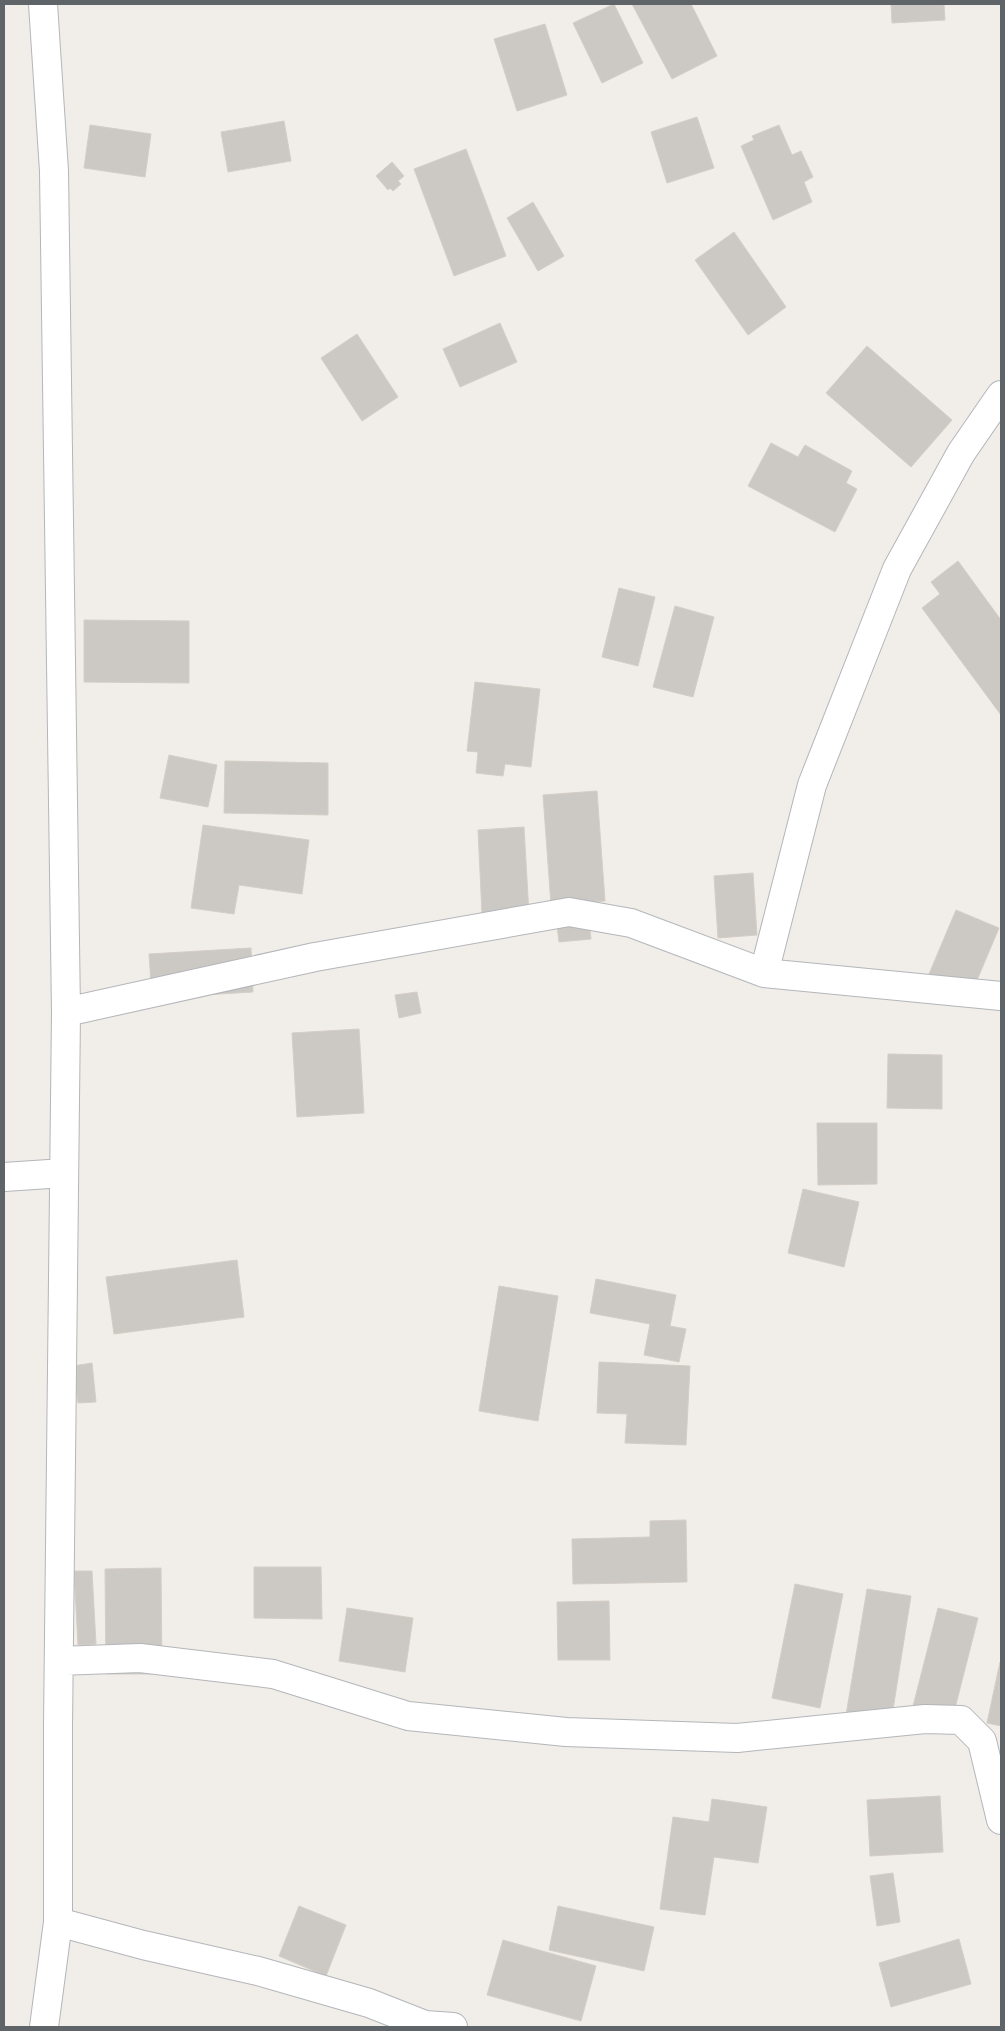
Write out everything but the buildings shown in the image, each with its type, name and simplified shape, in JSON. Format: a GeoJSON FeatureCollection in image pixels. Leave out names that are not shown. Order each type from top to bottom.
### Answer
{"type":"FeatureCollection","features":[{"type":"Feature","properties":{"kind":"street"},"geometry":{"type":"LineString","coordinates":[[43,4],[54,171],[66,1012],[58,1922],[44,2027]]}},
{"type":"Feature","properties":{"kind":"street"},"geometry":{"type":"LineString","coordinates":[[764,973],[812,785],[897,569],[961,453],[1001,395]]}},
{"type":"Feature","properties":{"kind":"street"},"geometry":{"type":"LineString","coordinates":[[66,1012],[315,957],[569,912],[631,923],[764,973],[1001,996]]}},
{"type":"Feature","properties":{"kind":"street"},"geometry":{"type":"LineString","coordinates":[[4,1177],[64,1173]]}},
{"type":"Feature","properties":{"kind":"street"},"geometry":{"type":"LineString","coordinates":[[59,1661],[140,1658],[273,1674],[408,1716],[566,1732],[737,1738],[925,1719],[961,1720],[982,1741],[1001,1820]]}},
{"type":"Feature","properties":{"kind":"street"},"geometry":{"type":"LineString","coordinates":[[58,1922],[143,1945],[258,1972],[369,2004],[425,2024],[453,2027]]}}]}
